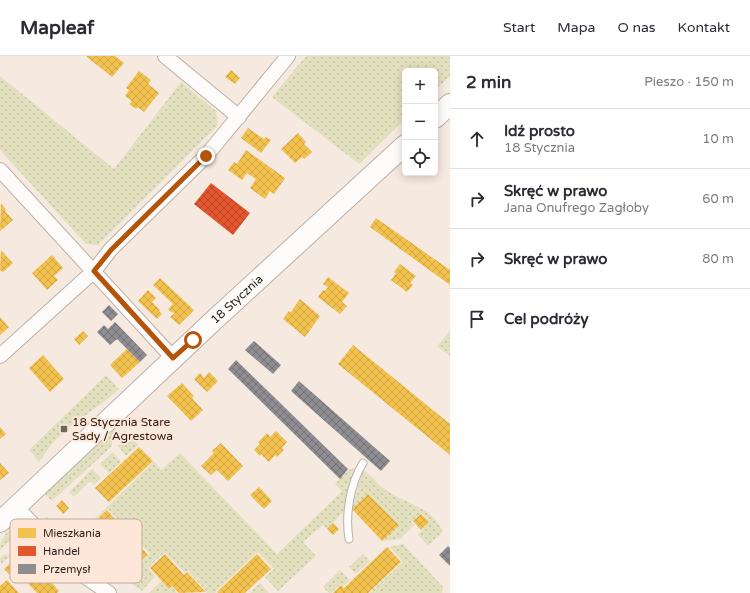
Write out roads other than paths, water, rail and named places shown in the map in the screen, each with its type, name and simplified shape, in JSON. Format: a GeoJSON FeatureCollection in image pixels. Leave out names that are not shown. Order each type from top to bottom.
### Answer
{"type":"FeatureCollection","features":[{"type":"Feature","properties":{"kind":"main road"},"geometry":{"type":"LineString","coordinates":[[438,115],[450,104]]}},
{"type":"Feature","properties":{"kind":"main road","name":"18 Stycznia"},"geometry":{"type":"LineString","coordinates":[[0,522],[173,358],[402,148]]}},
{"type":"Feature","properties":{"kind":"street"},"geometry":{"type":"LineString","coordinates":[[165,56],[239,117]]}},
{"type":"Feature","properties":{"kind":"street"},"geometry":{"type":"LineString","coordinates":[[0,356],[94,271],[116,244],[206,156],[288,56]]}},
{"type":"Feature","properties":{"kind":"street"},"geometry":{"type":"LineString","coordinates":[[0,170],[173,358]]}},
{"type":"Feature","properties":{"kind":"street"},"geometry":{"type":"LineString","coordinates":[[16,506],[29,519]]}},
{"type":"Feature","properties":{"kind":"street"},"geometry":{"type":"LineString","coordinates":[[94,583],[109,593]]}},
{"type":"Feature","properties":{"kind":"lane"},"geometry":{"type":"LineString","coordinates":[[349,539],[347,527],[348,508],[358,472],[363,463]]}},
{"type":"Feature","properties":{"kind":"place","name":"18 Stycznia Stare Sady / Agrestowa"},"geometry":{"type":"Point","coordinates":[64,429]}}]}
